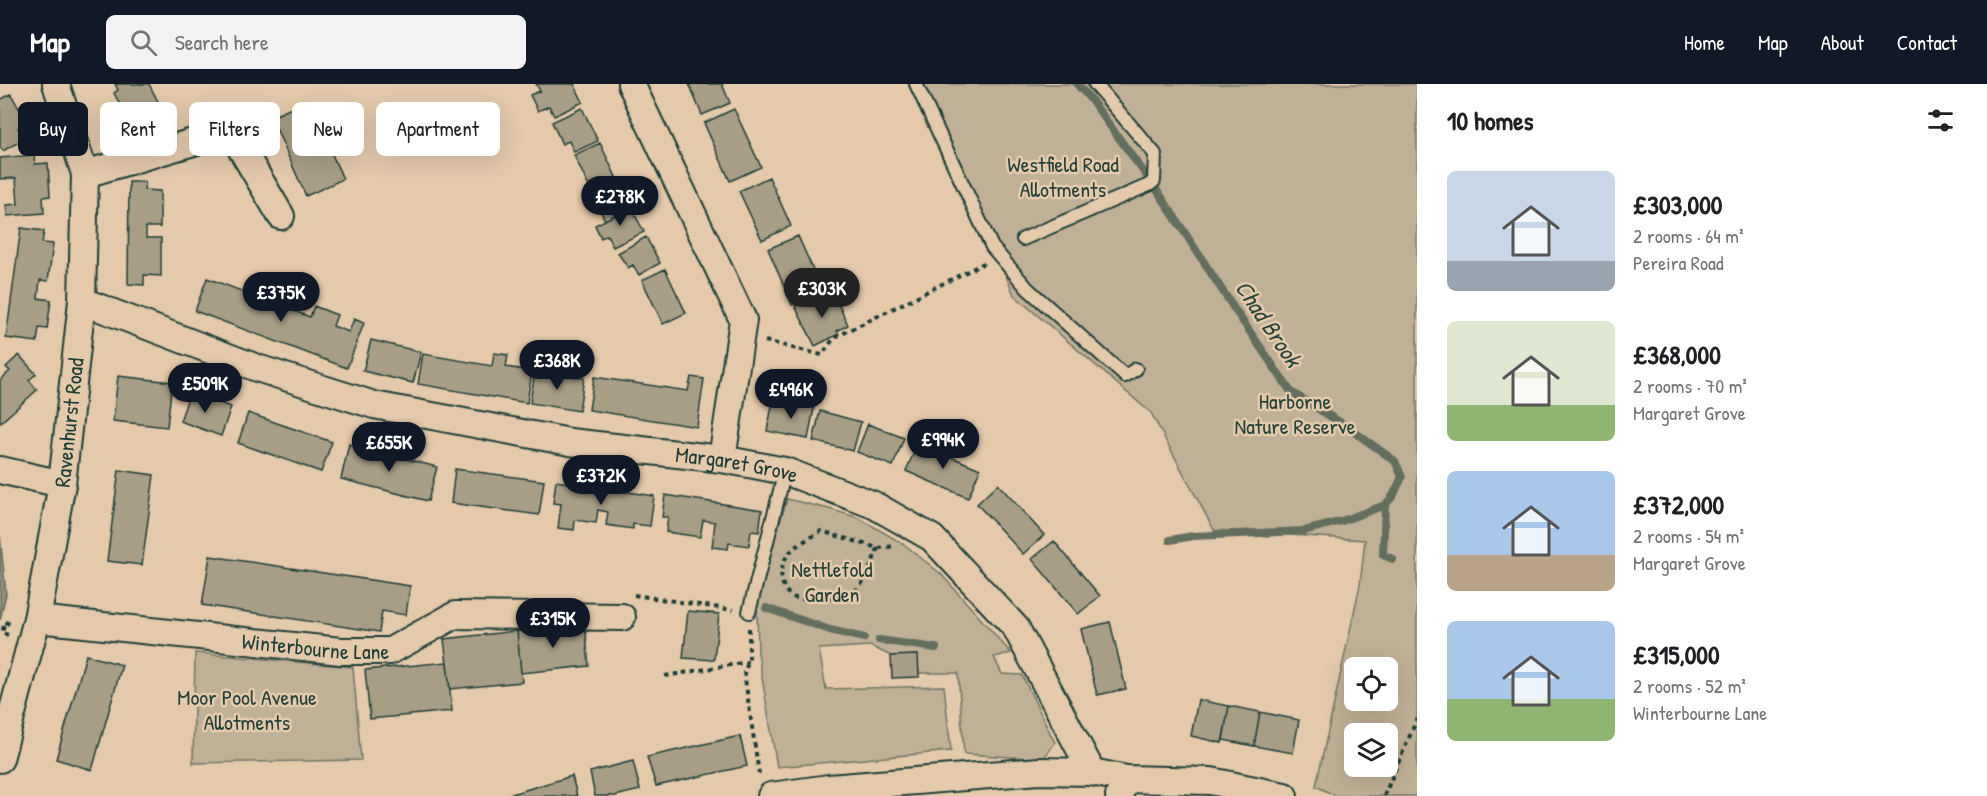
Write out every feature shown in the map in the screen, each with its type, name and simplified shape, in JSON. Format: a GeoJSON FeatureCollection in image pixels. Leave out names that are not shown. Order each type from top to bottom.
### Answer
{"type":"FeatureCollection","features":[{"type":"Feature","properties":{"kind":"street","name":"Ravenhurst Road"},"geometry":{"type":"LineString","coordinates":[[0,759],[37,619],[62,484],[82,301],[85,174],[57,84]]}},
{"type":"Feature","properties":{"kind":"street"},"geometry":{"type":"LineString","coordinates":[[631,84],[743,320],[722,459]]}},
{"type":"Feature","properties":{"kind":"street"},"geometry":{"type":"LineString","coordinates":[[85,174],[217,135],[236,140],[281,216]]}},
{"type":"Feature","properties":{"kind":"street","name":"Margaret Grove"},"geometry":{"type":"LineString","coordinates":[[82,301],[257,368],[374,405],[570,442],[722,459],[785,471],[874,505],[932,538],[1016,628],[1092,772]]}},
{"type":"Feature","properties":{"kind":"street"},"geometry":{"type":"LineString","coordinates":[[0,470],[62,484]]}},
{"type":"Feature","properties":{"kind":"street","name":"Winterbourne Lane"},"geometry":{"type":"LineString","coordinates":[[37,619],[341,651],[390,651],[455,615],[622,617]]}},
{"type":"Feature","properties":{"kind":"street"},"geometry":{"type":"LineString","coordinates":[[766,790],[829,788],[1039,771],[1092,772],[1122,788],[1210,781],[1284,796]]}},
{"type":"Feature","properties":{"kind":"lane"},"geometry":{"type":"LineString","coordinates":[[916,84],[992,248],[1028,289],[1125,376],[1136,369]]}},
{"type":"Feature","properties":{"kind":"lane"},"geometry":{"type":"LineString","coordinates":[[1023,239],[1152,183],[1155,154],[1095,84]]}},
{"type":"Feature","properties":{"kind":"lane"},"geometry":{"type":"LineString","coordinates":[[749,612],[785,471]]}},
{"type":"Feature","properties":{"kind":"path"},"geometry":{"type":"LineString","coordinates":[[741,334],[822,354],[834,338],[999,255]]}},
{"type":"Feature","properties":{"kind":"path"},"geometry":{"type":"LineString","coordinates":[[878,548],[858,588],[843,596],[802,599],[792,596],[784,589],[780,576],[783,563],[790,552],[821,531],[878,548],[905,545],[932,538]]}},
{"type":"Feature","properties":{"kind":"path"},"geometry":{"type":"LineString","coordinates":[[622,617],[623,593],[749,612],[748,662],[744,672],[766,790]]}},
{"type":"Feature","properties":{"kind":"path"},"geometry":{"type":"LineString","coordinates":[[665,676],[748,662]]}},
{"type":"Feature","properties":{"kind":"path"},"geometry":{"type":"LineString","coordinates":[[1384,796],[1417,719]]}},
{"type":"Feature","properties":{"kind":"green space"},"geometry":{"type":"Polygon","coordinates":[[[921,84],[1417,84],[1417,796],[1336,796],[1316,786],[1344,658],[1344,711],[1398,711],[1398,657],[1344,657],[1360,585],[1365,540],[1214,530],[1151,413],[1014,295],[976,204],[921,84]]]}},
{"type":"Feature","properties":{"kind":"green space","name":"Nettlefold Garden"},"geometry":{"type":"Polygon","coordinates":[[[787,499],[859,518],[905,545],[941,574],[1011,653],[994,657],[1002,674],[1022,675],[1055,743],[1043,759],[964,754],[958,673],[919,673],[917,655],[891,656],[870,646],[819,649],[826,689],[944,686],[951,751],[777,767],[758,653],[755,604],[787,499]]]}},
{"type":"Feature","properties":{"kind":"green space","name":"Moor Pool Avenue Allotments"},"geometry":{"type":"Polygon","coordinates":[[[195,653],[353,667],[361,760],[193,763],[195,653]]]}},
{"type":"Feature","properties":{"kind":"shaded area"},"geometry":{"type":"Polygon","coordinates":[[[0,535],[6,594],[0,620],[0,535]]]}},
{"type":"Feature","properties":{"kind":"building"},"geometry":{"type":"Polygon","coordinates":[[[115,84],[149,84],[158,102],[119,102],[114,93],[118,90],[115,84]]]}},
{"type":"Feature","properties":{"kind":"building"},"geometry":{"type":"Polygon","coordinates":[[[536,84],[574,84],[583,102],[554,116],[549,106],[538,111],[530,95],[540,91],[536,84]]]}},
{"type":"Feature","properties":{"kind":"building"},"geometry":{"type":"Polygon","coordinates":[[[689,84],[722,84],[730,103],[702,115],[689,84]]]}},
{"type":"Feature","properties":{"kind":"building"},"geometry":{"type":"Polygon","coordinates":[[[11,94],[18,107],[18,142],[3,151],[0,147],[0,100],[11,94]]]}},
{"type":"Feature","properties":{"kind":"building"},"geometry":{"type":"Polygon","coordinates":[[[292,108],[292,156],[333,156],[343,179],[306,196],[280,137],[280,113],[292,108]]]}},
{"type":"Feature","properties":{"kind":"building"},"geometry":{"type":"Polygon","coordinates":[[[582,108],[598,141],[574,152],[569,141],[562,144],[552,122],[582,108]]]}},
{"type":"Feature","properties":{"kind":"building"},"geometry":{"type":"Polygon","coordinates":[[[734,109],[761,167],[730,181],[704,123],[734,109]]]}},
{"type":"Feature","properties":{"kind":"building"},"geometry":{"type":"Polygon","coordinates":[[[600,143],[616,177],[590,189],[574,155],[600,143]]]}},
{"type":"Feature","properties":{"kind":"building"},"geometry":{"type":"Polygon","coordinates":[[[34,156],[35,164],[48,163],[50,196],[43,197],[44,213],[7,216],[6,205],[18,204],[16,178],[0,179],[0,158],[34,156]]]}},
{"type":"Feature","properties":{"kind":"building"},"geometry":{"type":"Polygon","coordinates":[[[769,177],[791,226],[762,240],[739,191],[769,177]]]}},
{"type":"Feature","properties":{"kind":"building"},"geometry":{"type":"Polygon","coordinates":[[[617,181],[631,207],[605,220],[592,194],[617,181]]]}},
{"type":"Feature","properties":{"kind":"building"},"geometry":{"type":"Polygon","coordinates":[[[129,182],[145,182],[144,190],[160,191],[160,227],[146,227],[146,238],[161,238],[161,276],[144,275],[144,285],[128,284],[129,182]]]}},
{"type":"Feature","properties":{"kind":"building"},"geometry":{"type":"Polygon","coordinates":[[[631,207],[644,232],[613,247],[607,235],[601,238],[595,225],[631,207]]]}},
{"type":"Feature","properties":{"kind":"building"},"geometry":{"type":"Polygon","coordinates":[[[21,228],[44,231],[42,243],[53,244],[48,281],[40,280],[38,298],[51,300],[47,329],[39,328],[37,342],[6,338],[21,228]]]}},
{"type":"Feature","properties":{"kind":"building"},"geometry":{"type":"Polygon","coordinates":[[[798,236],[823,292],[792,305],[768,249],[798,236]]]}},
{"type":"Feature","properties":{"kind":"building"},"geometry":{"type":"Polygon","coordinates":[[[646,237],[660,263],[639,275],[633,265],[628,268],[618,253],[646,237]]]}},
{"type":"Feature","properties":{"kind":"building"},"geometry":{"type":"Polygon","coordinates":[[[665,269],[686,313],[663,324],[642,280],[665,269]]]}},
{"type":"Feature","properties":{"kind":"building"},"geometry":{"type":"Polygon","coordinates":[[[207,278],[310,317],[314,306],[337,315],[333,326],[349,332],[354,319],[364,323],[347,368],[195,311],[207,278]]]}},
{"type":"Feature","properties":{"kind":"building"},"geometry":{"type":"Polygon","coordinates":[[[821,294],[826,304],[836,299],[848,325],[837,331],[839,334],[815,346],[795,306],[821,294]]]}},
{"type":"Feature","properties":{"kind":"building"},"geometry":{"type":"Polygon","coordinates":[[[371,340],[421,352],[413,383],[363,371],[371,340]]]}},
{"type":"Feature","properties":{"kind":"building"},"geometry":{"type":"Polygon","coordinates":[[[494,353],[508,355],[506,367],[532,371],[527,403],[418,384],[423,354],[492,366],[494,353]]]}},
{"type":"Feature","properties":{"kind":"building"},"geometry":{"type":"Polygon","coordinates":[[[19,355],[36,374],[29,380],[37,390],[0,423],[0,380],[10,371],[6,367],[19,355]]]}},
{"type":"Feature","properties":{"kind":"building"},"geometry":{"type":"Polygon","coordinates":[[[535,371],[584,378],[579,411],[530,403],[535,371]]]}},
{"type":"Feature","properties":{"kind":"building"},"geometry":{"type":"Polygon","coordinates":[[[118,376],[172,382],[167,427],[113,421],[118,376]]]}},
{"type":"Feature","properties":{"kind":"building"},"geometry":{"type":"Polygon","coordinates":[[[594,377],[688,391],[691,377],[704,379],[697,427],[589,410],[594,377]]]}},
{"type":"Feature","properties":{"kind":"building"},"geometry":{"type":"Polygon","coordinates":[[[190,392],[231,407],[221,436],[180,421],[190,392]]]}},
{"type":"Feature","properties":{"kind":"building"},"geometry":{"type":"Polygon","coordinates":[[[773,401],[814,408],[808,439],[767,431],[773,401]]]}},
{"type":"Feature","properties":{"kind":"building"},"geometry":{"type":"Polygon","coordinates":[[[820,411],[861,422],[853,451],[813,441],[820,411]]]}},
{"type":"Feature","properties":{"kind":"building"},"geometry":{"type":"Polygon","coordinates":[[[248,413],[332,442],[321,472],[238,443],[248,413]]]}},
{"type":"Feature","properties":{"kind":"building"},"geometry":{"type":"Polygon","coordinates":[[[868,424],[904,438],[893,466],[857,452],[868,424]]]}},
{"type":"Feature","properties":{"kind":"building"},"geometry":{"type":"Polygon","coordinates":[[[918,443],[980,469],[968,498],[906,471],[918,443]]]}},
{"type":"Feature","properties":{"kind":"building"},"geometry":{"type":"Polygon","coordinates":[[[349,444],[437,467],[428,501],[341,479],[349,444]]]}},
{"type":"Feature","properties":{"kind":"building"},"geometry":{"type":"Polygon","coordinates":[[[455,469],[544,481],[539,515],[451,503],[455,469]]]}},
{"type":"Feature","properties":{"kind":"building"},"geometry":{"type":"Polygon","coordinates":[[[119,470],[154,475],[142,565],[107,561],[119,470]]]}},
{"type":"Feature","properties":{"kind":"building"},"geometry":{"type":"Polygon","coordinates":[[[556,481],[654,496],[650,526],[633,524],[633,529],[606,525],[608,512],[598,510],[596,523],[575,520],[574,530],[558,528],[561,504],[553,503],[556,481]]]}},
{"type":"Feature","properties":{"kind":"building"},"geometry":{"type":"Polygon","coordinates":[[[998,484],[1044,535],[1023,554],[977,504],[998,484]]]}},
{"type":"Feature","properties":{"kind":"building"},"geometry":{"type":"Polygon","coordinates":[[[665,495],[762,510],[759,532],[751,531],[749,546],[729,543],[728,549],[712,547],[715,522],[703,520],[700,537],[666,532],[668,517],[662,517],[665,495]]]}},
{"type":"Feature","properties":{"kind":"building"},"geometry":{"type":"Polygon","coordinates":[[[1054,541],[1100,596],[1078,614],[1032,559],[1054,541]]]}},
{"type":"Feature","properties":{"kind":"building"},"geometry":{"type":"Polygon","coordinates":[[[210,556],[410,586],[406,615],[382,611],[379,632],[202,605],[210,556]]]}},
{"type":"Feature","properties":{"kind":"building"},"geometry":{"type":"Polygon","coordinates":[[[688,611],[719,614],[714,660],[683,658],[688,611]]]}},
{"type":"Feature","properties":{"kind":"building"},"geometry":{"type":"Polygon","coordinates":[[[1110,622],[1126,689],[1097,695],[1081,629],[1110,622]]]}},
{"type":"Feature","properties":{"kind":"building"},"geometry":{"type":"Polygon","coordinates":[[[585,625],[589,666],[521,673],[517,631],[585,625]]]}},
{"type":"Feature","properties":{"kind":"building"},"geometry":{"type":"Polygon","coordinates":[[[517,631],[522,682],[450,689],[444,639],[517,631]]]}},
{"type":"Feature","properties":{"kind":"building"},"geometry":{"type":"Polygon","coordinates":[[[86,655],[122,665],[92,770],[56,759],[86,655]]]}},
{"type":"Feature","properties":{"kind":"building"},"geometry":{"type":"Polygon","coordinates":[[[918,655],[919,677],[892,678],[891,656],[918,655]]]}},
{"type":"Feature","properties":{"kind":"building"},"geometry":{"type":"Polygon","coordinates":[[[447,662],[452,711],[370,719],[365,670],[447,662]]]}},
{"type":"Feature","properties":{"kind":"building"},"geometry":{"type":"Polygon","coordinates":[[[1198,700],[1229,706],[1222,743],[1191,736],[1198,700]]]}},
{"type":"Feature","properties":{"kind":"building"},"geometry":{"type":"Polygon","coordinates":[[[1229,706],[1260,712],[1254,746],[1223,740],[1229,706]]]}},
{"type":"Feature","properties":{"kind":"building"},"geometry":{"type":"Polygon","coordinates":[[[1260,712],[1299,720],[1293,753],[1254,746],[1260,712]]]}},
{"type":"Feature","properties":{"kind":"building"},"geometry":{"type":"Polygon","coordinates":[[[740,736],[747,766],[656,786],[647,757],[740,736]]]}},
{"type":"Feature","properties":{"kind":"building"},"geometry":{"type":"Polygon","coordinates":[[[633,761],[640,790],[615,796],[595,796],[590,772],[633,761]]]}},
{"type":"Feature","properties":{"kind":"building"},"geometry":{"type":"Polygon","coordinates":[[[572,776],[577,796],[505,796],[572,776]]]}},
{"type":"Feature","properties":{"kind":"waterway","name":"Chad Brook"},"geometry":{"type":"LineString","coordinates":[[1077,84],[1159,193],[1291,392],[1346,426],[1395,461],[1402,477],[1393,496],[1385,505],[1383,555],[1393,559]]}},
{"type":"Feature","properties":{"kind":"waterway"},"geometry":{"type":"LineString","coordinates":[[1170,540],[1193,536],[1304,531],[1342,521],[1385,505]]}},
{"type":"Feature","properties":{"kind":"waterway"},"geometry":{"type":"LineString","coordinates":[[766,608],[830,630],[864,638]]}},
{"type":"Feature","properties":{"kind":"waterway"},"geometry":{"type":"LineString","coordinates":[[879,640],[936,648]]}},
{"type":"Feature","properties":{"kind":"park label","name":"Westfield Road Allotments"},"geometry":{"type":"Point","coordinates":[1063,176]}},
{"type":"Feature","properties":{"kind":"park label","name":"Harborne Nature Reserve"},"geometry":{"type":"Point","coordinates":[1295,414]}}]}
